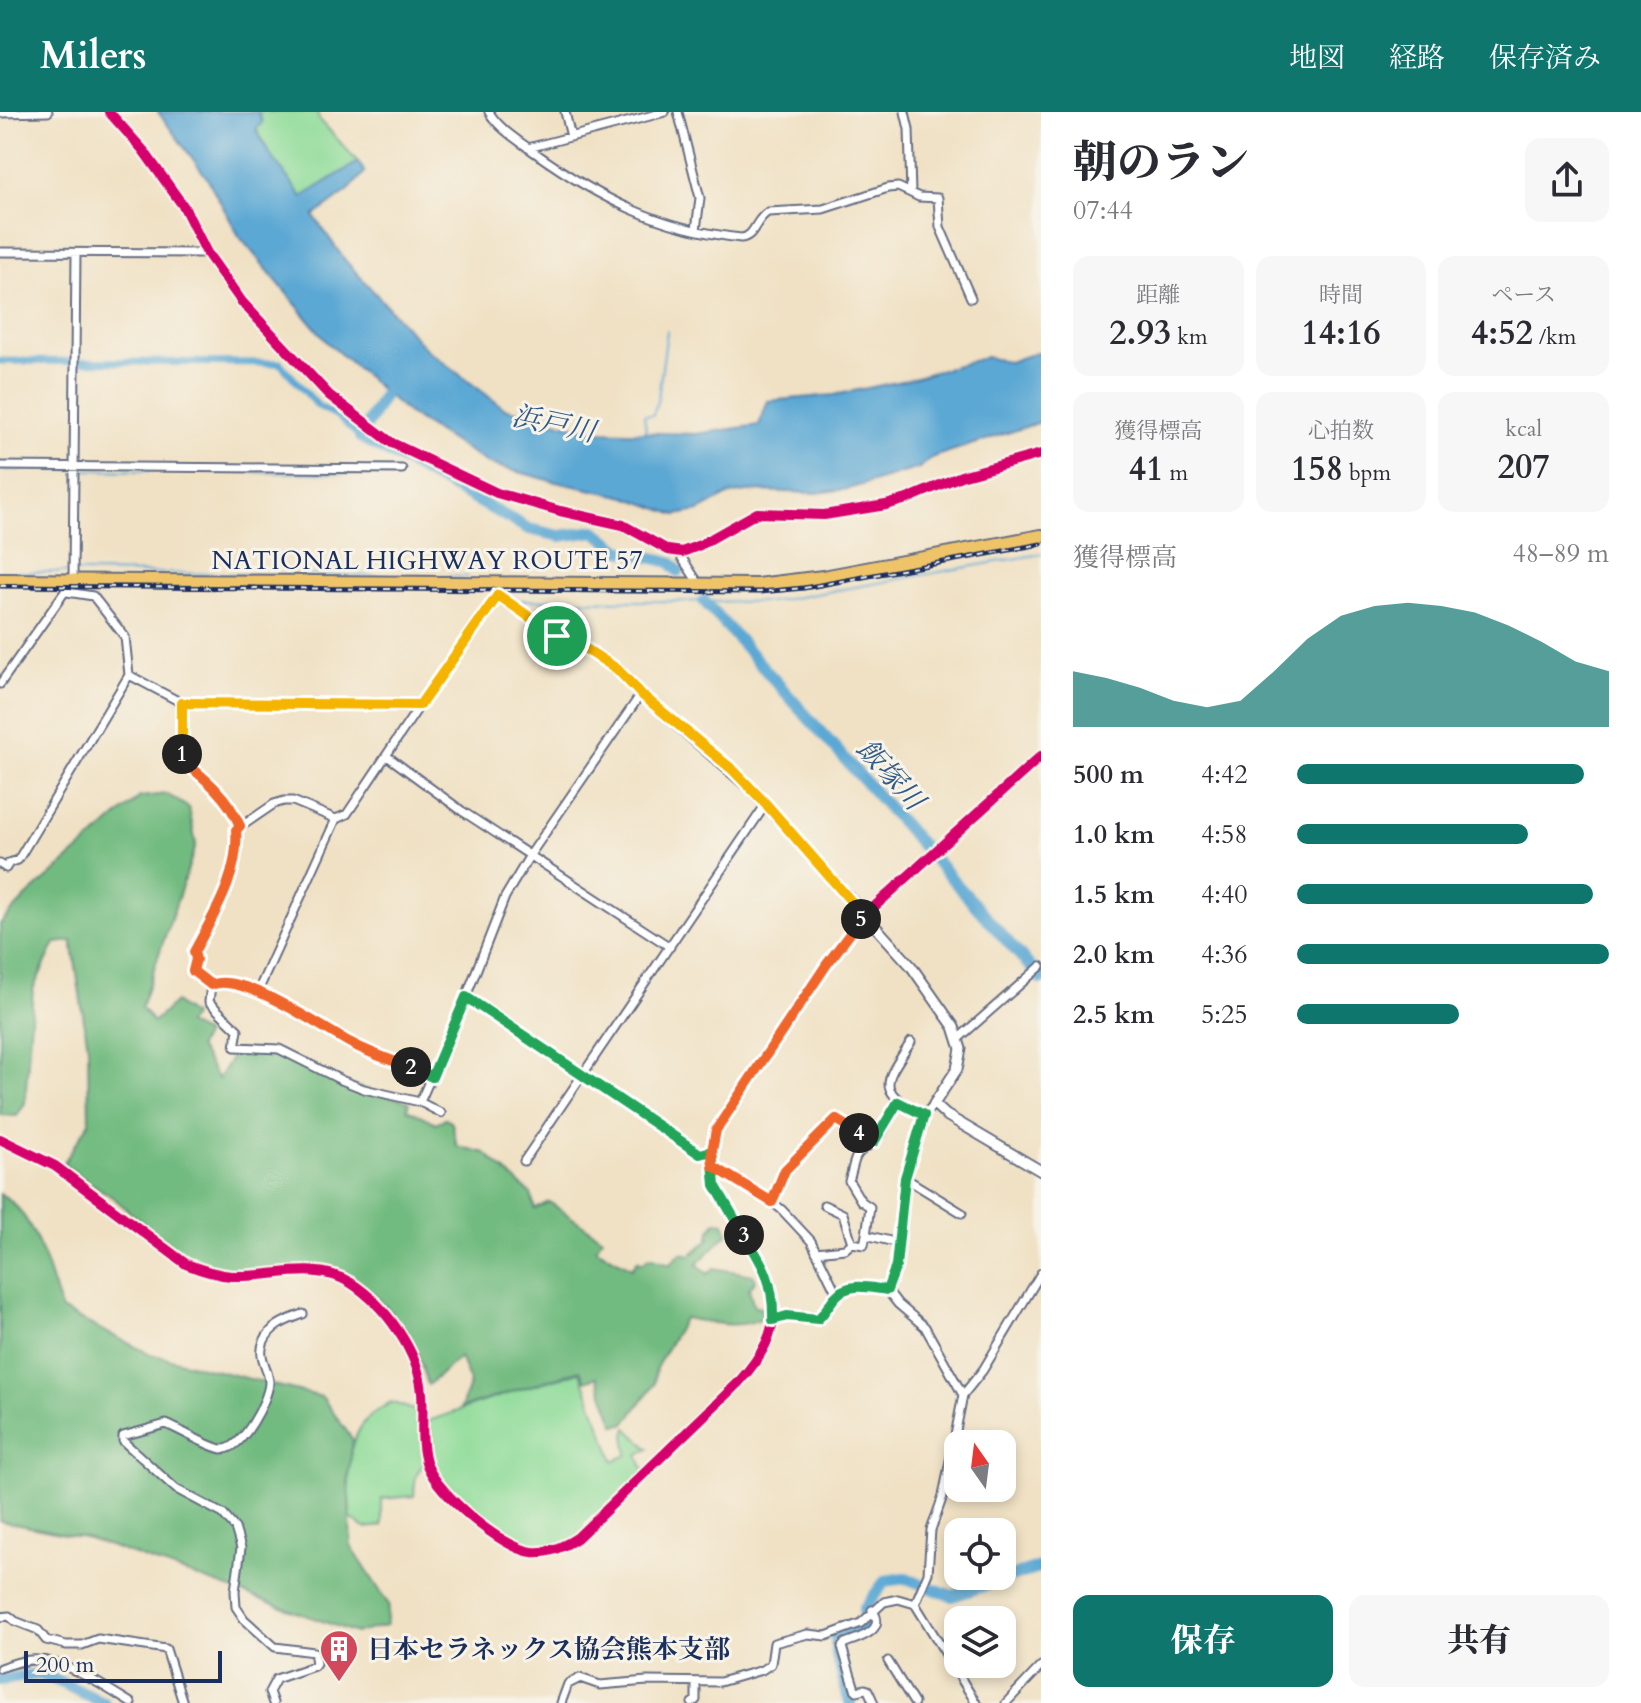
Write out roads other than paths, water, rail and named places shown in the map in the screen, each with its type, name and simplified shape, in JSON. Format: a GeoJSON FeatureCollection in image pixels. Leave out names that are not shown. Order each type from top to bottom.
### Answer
{"type":"FeatureCollection","features":[{"type":"Feature","properties":{"kind":"highway","name":"NATIONAL HIGHWAY ROUTE 57"},"geometry":{"type":"LineString","coordinates":[[0,580],[70,586],[498,589],[757,585],[801,580],[1041,536]]}},
{"type":"Feature","properties":{"kind":"street"},"geometry":{"type":"LineString","coordinates":[[0,113],[48,112]]}},
{"type":"Feature","properties":{"kind":"street"},"geometry":{"type":"LineString","coordinates":[[109,112],[143,150],[184,207],[207,253],[242,302],[329,395],[392,443],[497,493],[623,525],[668,550],[678,552],[700,545],[757,513],[824,515],[886,505],[961,476],[1041,454]]}},
{"type":"Feature","properties":{"kind":"street"},"geometry":{"type":"LineString","coordinates":[[489,112],[528,148],[618,206],[669,225],[723,237],[746,238],[762,215],[768,212],[823,209],[888,188],[898,187],[919,197],[938,198],[940,227],[971,298]]}},
{"type":"Feature","properties":{"kind":"street"},"geometry":{"type":"LineString","coordinates":[[565,112],[571,137]]}},
{"type":"Feature","properties":{"kind":"street"},"geometry":{"type":"LineString","coordinates":[[528,148],[665,112]]}},
{"type":"Feature","properties":{"kind":"street"},"geometry":{"type":"LineString","coordinates":[[678,112],[700,198],[696,230]]}},
{"type":"Feature","properties":{"kind":"street"},"geometry":{"type":"LineString","coordinates":[[905,112],[909,129],[911,193]]}},
{"type":"Feature","properties":{"kind":"street"},"geometry":{"type":"LineString","coordinates":[[0,252],[207,253]]}},
{"type":"Feature","properties":{"kind":"street"},"geometry":{"type":"LineString","coordinates":[[0,684],[70,586],[76,253]]}},
{"type":"Feature","properties":{"kind":"street"},"geometry":{"type":"LineString","coordinates":[[0,466],[402,469]]}},
{"type":"Feature","properties":{"kind":"street"},"geometry":{"type":"LineString","coordinates":[[678,552],[700,584]]}},
{"type":"Feature","properties":{"kind":"street"},"geometry":{"type":"LineString","coordinates":[[0,864],[6,868],[9,863],[18,860],[129,675],[128,646],[120,630],[93,596],[70,586]]}},
{"type":"Feature","properties":{"kind":"street"},"geometry":{"type":"LineString","coordinates":[[258,991],[336,819],[347,814],[498,589],[557,636],[597,655],[617,669],[641,694],[733,770],[911,966],[959,1038],[961,1062],[950,1082],[924,1115],[905,1178],[896,1266],[887,1290]]}},
{"type":"Feature","properties":{"kind":"street"},"geometry":{"type":"LineString","coordinates":[[129,675],[182,703],[420,705]]}},
{"type":"Feature","properties":{"kind":"street"},"geometry":{"type":"LineString","coordinates":[[420,1102],[505,897],[530,855],[641,694]]}},
{"type":"Feature","properties":{"kind":"street"},"geometry":{"type":"LineString","coordinates":[[182,703],[182,760],[219,792],[234,811],[240,826]]}},
{"type":"Feature","properties":{"kind":"street"},"geometry":{"type":"LineString","coordinates":[[387,756],[462,811],[670,947]]}},
{"type":"Feature","properties":{"kind":"street"},"geometry":{"type":"LineString","coordinates":[[0,1139],[55,1166],[186,1264],[206,1272],[230,1276],[313,1271],[350,1282],[367,1295],[398,1332],[413,1358],[422,1390],[422,1442],[432,1476],[442,1489],[494,1534],[517,1548],[532,1552],[555,1549],[577,1538],[666,1454],[751,1369],[760,1356],[773,1320],[771,1286],[763,1265],[715,1185],[712,1151],[716,1130],[827,964],[864,916],[1041,756]]}},
{"type":"Feature","properties":{"kind":"street"},"geometry":{"type":"LineString","coordinates":[[211,985],[193,971],[194,952],[233,874],[237,852],[236,830],[274,804],[284,801],[293,801],[336,819]]}},
{"type":"Feature","properties":{"kind":"street"},"geometry":{"type":"LineString","coordinates":[[524,1161],[766,804]]}},
{"type":"Feature","properties":{"kind":"street"},"geometry":{"type":"LineString","coordinates":[[959,1038],[1040,967]]}},
{"type":"Feature","properties":{"kind":"street"},"geometry":{"type":"LineString","coordinates":[[211,985],[217,982],[258,991],[349,1043],[432,1077]]}},
{"type":"Feature","properties":{"kind":"street"},"geometry":{"type":"LineString","coordinates":[[211,985],[209,1002],[238,1030],[235,1047],[279,1049],[341,1080],[420,1102],[441,1113]]}},
{"type":"Feature","properties":{"kind":"street"},"geometry":{"type":"LineString","coordinates":[[466,997],[700,1154],[712,1151]]}},
{"type":"Feature","properties":{"kind":"street"},"geometry":{"type":"LineString","coordinates":[[911,1042],[888,1077],[889,1087],[898,1102],[924,1115]]}},
{"type":"Feature","properties":{"kind":"street"},"geometry":{"type":"LineString","coordinates":[[852,1243],[864,1245],[870,1207],[861,1201],[849,1181],[855,1157],[861,1149],[874,1142],[898,1102]]}},
{"type":"Feature","properties":{"kind":"street"},"geometry":{"type":"LineString","coordinates":[[934,1104],[946,1115],[1041,1171]]}},
{"type":"Feature","properties":{"kind":"street"},"geometry":{"type":"LineString","coordinates":[[772,1202],[785,1170],[836,1119],[874,1142]]}},
{"type":"Feature","properties":{"kind":"street"},"geometry":{"type":"LineString","coordinates":[[713,1166],[772,1202],[811,1241],[837,1294]]}},
{"type":"Feature","properties":{"kind":"street"},"geometry":{"type":"LineString","coordinates":[[905,1178],[962,1213]]}},
{"type":"Feature","properties":{"kind":"street"},"geometry":{"type":"LineString","coordinates":[[824,1205],[843,1214],[852,1243]]}},
{"type":"Feature","properties":{"kind":"street"},"geometry":{"type":"LineString","coordinates":[[866,1235],[898,1243]]}},
{"type":"Feature","properties":{"kind":"street"},"geometry":{"type":"LineString","coordinates":[[816,1252],[837,1251],[852,1243]]}},
{"type":"Feature","properties":{"kind":"street"},"geometry":{"type":"LineString","coordinates":[[915,1604],[928,1573],[931,1530],[943,1496],[963,1395],[983,1370],[1041,1273]]}},
{"type":"Feature","properties":{"kind":"street"},"geometry":{"type":"LineString","coordinates":[[773,1320],[787,1316],[818,1319],[837,1294],[852,1287],[887,1290],[925,1327],[963,1395]]}},
{"type":"Feature","properties":{"kind":"street"},"geometry":{"type":"LineString","coordinates":[[273,1703],[269,1692],[276,1679],[314,1666],[314,1652],[275,1647],[244,1619],[236,1607],[241,1548],[235,1528],[223,1514],[164,1480],[123,1441],[123,1436],[166,1424],[219,1449],[231,1447],[244,1436],[254,1421],[269,1387],[261,1359],[264,1341],[272,1328],[303,1314]]}},
{"type":"Feature","properties":{"kind":"street"},"geometry":{"type":"LineString","coordinates":[[561,1703],[568,1684],[580,1678],[600,1685],[647,1681],[720,1682],[762,1670],[771,1664],[774,1643],[808,1634],[826,1636],[861,1623],[884,1602],[898,1599],[915,1604],[976,1703]]}},
{"type":"Feature","properties":{"kind":"street"},"geometry":{"type":"LineString","coordinates":[[872,1610],[877,1617],[872,1631],[842,1647],[855,1689],[868,1690],[874,1703]]}},
{"type":"Feature","properties":{"kind":"street"},"geometry":{"type":"LineString","coordinates":[[0,1617],[9,1616],[38,1630],[46,1640],[73,1646],[98,1639],[166,1649],[183,1703]]}},
{"type":"Feature","properties":{"kind":"street"},"geometry":{"type":"LineString","coordinates":[[41,1659],[46,1640]]}},
{"type":"Feature","properties":{"kind":"street"},"geometry":{"type":"LineString","coordinates":[[0,1668],[25,1660],[41,1659],[75,1672],[131,1703]]}},
{"type":"Feature","properties":{"kind":"street"},"geometry":{"type":"LineString","coordinates":[[888,1661],[914,1703]]}},
{"type":"Feature","properties":{"kind":"street"},"geometry":{"type":"LineString","coordinates":[[1006,1703],[1041,1666]]}},
{"type":"Feature","properties":{"kind":"street"},"geometry":{"type":"LineString","coordinates":[[692,1703],[696,1700],[696,1683]]}},
{"type":"Feature","properties":{"kind":"water","name":"浜戸川"},"geometry":{"type":"Polygon","coordinates":[[[158,112],[258,112],[262,122],[256,130],[302,197],[358,162],[365,172],[350,189],[314,216],[344,259],[426,349],[504,408],[593,431],[696,434],[759,425],[768,401],[834,395],[906,380],[986,357],[1009,362],[1041,351],[1041,422],[933,457],[919,468],[848,489],[816,493],[754,491],[728,495],[699,511],[676,515],[626,497],[489,464],[409,414],[328,343],[239,236],[207,178],[158,112]]]}},
{"type":"Feature","properties":{"kind":"waterway"},"geometry":{"type":"LineString","coordinates":[[642,432],[646,430],[644,415],[653,415],[658,398],[667,331]]}},
{"type":"Feature","properties":{"kind":"waterway"},"geometry":{"type":"LineString","coordinates":[[0,361],[280,363],[318,406],[337,416],[360,437]]}},
{"type":"Feature","properties":{"kind":"waterway","name":"飯塚川"},"geometry":{"type":"LineString","coordinates":[[395,381],[360,437],[529,529],[560,536],[595,531],[620,550],[670,562],[678,571]]}},
{"type":"Feature","properties":{"kind":"waterway"},"geometry":{"type":"LineString","coordinates":[[0,470],[71,470]]}},
{"type":"Feature","properties":{"kind":"waterway"},"geometry":{"type":"LineString","coordinates":[[77,470],[387,474]]}},
{"type":"Feature","properties":{"kind":"waterway"},"geometry":{"type":"LineString","coordinates":[[514,600],[770,602],[1041,554]]}},
{"type":"Feature","properties":{"kind":"waterway"},"geometry":{"type":"LineString","coordinates":[[0,572],[67,572]]}},
{"type":"Feature","properties":{"kind":"waterway"},"geometry":{"type":"LineString","coordinates":[[78,572],[468,577]]}},
{"type":"Feature","properties":{"kind":"waterway","name":"飯塚川"},"geometry":{"type":"LineString","coordinates":[[704,601],[1041,979]]}},
{"type":"Feature","properties":{"kind":"waterway","name":"飯塚川"},"geometry":{"type":"LineString","coordinates":[[850,1703],[837,1655],[836,1639],[866,1627],[868,1623],[864,1609],[885,1581],[906,1578],[952,1596],[1041,1567]]}},
{"type":"Feature","properties":{"kind":"waterway","name":"飯塚川"},"geometry":{"type":"LineString","coordinates":[[0,1680],[38,1674],[104,1703]]}},
{"type":"Feature","properties":{"kind":"railway"},"geometry":{"type":"LineString","coordinates":[[0,586],[760,592],[804,588],[1041,544]]}},
{"type":"Feature","properties":{"kind":"place","name":"日本セラネックス協会熊本支部"},"geometry":{"type":"Point","coordinates":[339,1683]}}]}
